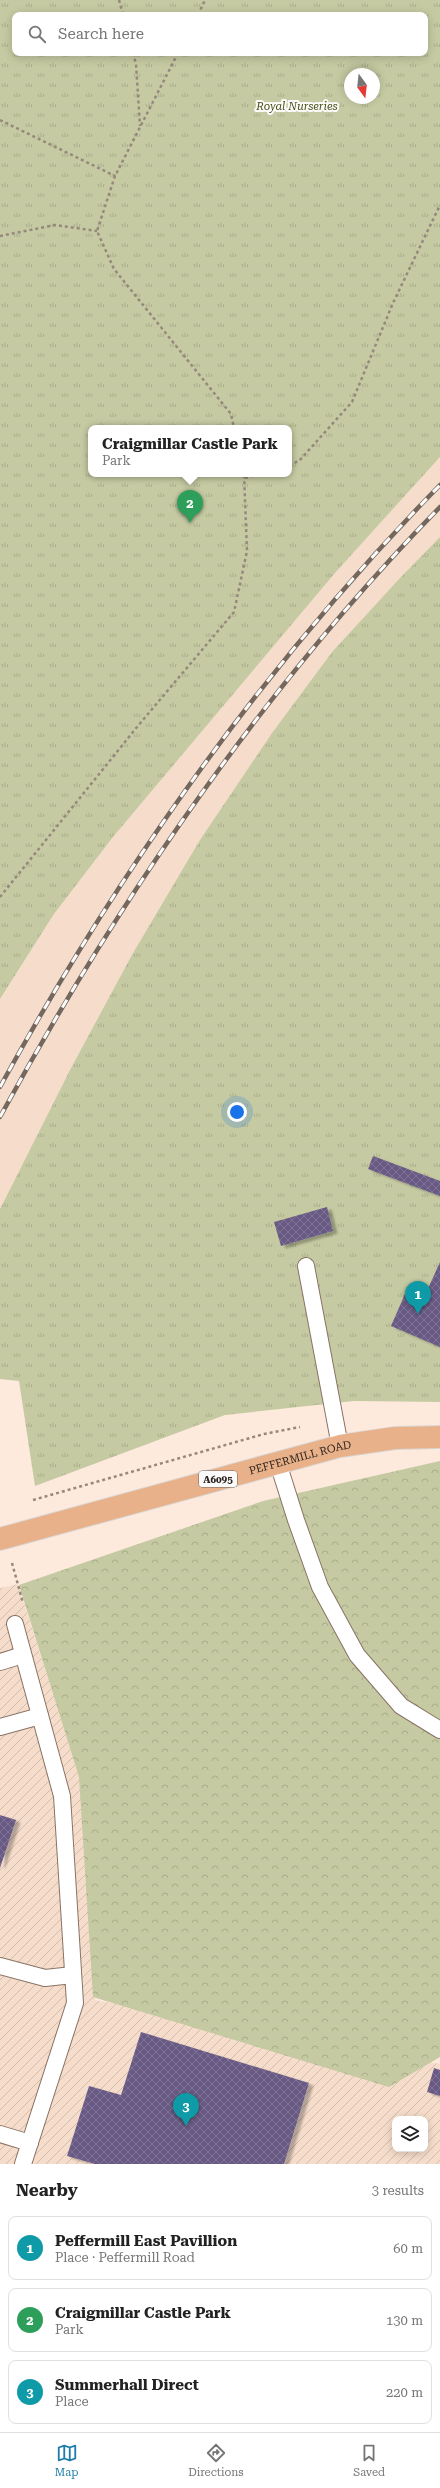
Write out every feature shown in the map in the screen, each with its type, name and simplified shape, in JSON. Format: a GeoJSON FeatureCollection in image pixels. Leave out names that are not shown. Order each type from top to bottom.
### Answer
{"type":"FeatureCollection","features":[{"type":"Feature","properties":{"kind":"main road","name":"PEFFERMILL ROAD"},"geometry":{"type":"LineString","coordinates":[[0,1539],[340,1446],[394,1438],[440,1437]]}},
{"type":"Feature","properties":{"kind":"lane"},"geometry":{"type":"LineString","coordinates":[[306,1266],[340,1446]]}},
{"type":"Feature","properties":{"kind":"lane"},"geometry":{"type":"LineString","coordinates":[[278,1463],[296,1520],[320,1587],[357,1655],[401,1706],[440,1730]]}},
{"type":"Feature","properties":{"kind":"lane"},"geometry":{"type":"LineString","coordinates":[[15,1624],[62,1796],[74,1975],[74,2007],[23,2164]]}},
{"type":"Feature","properties":{"kind":"lane"},"geometry":{"type":"LineString","coordinates":[[0,1662],[23,1654]]}},
{"type":"Feature","properties":{"kind":"lane"},"geometry":{"type":"LineString","coordinates":[[0,1727],[40,1716]]}},
{"type":"Feature","properties":{"kind":"lane"},"geometry":{"type":"LineString","coordinates":[[0,1966],[45,1978],[74,1975]]}},
{"type":"Feature","properties":{"kind":"lane"},"geometry":{"type":"LineString","coordinates":[[0,2134],[30,2143]]}},
{"type":"Feature","properties":{"kind":"path"},"geometry":{"type":"LineString","coordinates":[[119,0],[122,12]]}},
{"type":"Feature","properties":{"kind":"path"},"geometry":{"type":"LineString","coordinates":[[199,12],[205,0]]}},
{"type":"Feature","properties":{"kind":"path"},"geometry":{"type":"LineString","coordinates":[[134,56],[136,64],[140,126]]}},
{"type":"Feature","properties":{"kind":"path"},"geometry":{"type":"LineString","coordinates":[[176,56],[115,176],[97,230],[114,269],[231,414],[233,425]]}},
{"type":"Feature","properties":{"kind":"path"},"geometry":{"type":"LineString","coordinates":[[0,120],[115,176]]}},
{"type":"Feature","properties":{"kind":"path"},"geometry":{"type":"LineString","coordinates":[[292,464],[299,461],[352,402],[393,303],[440,205]]}},
{"type":"Feature","properties":{"kind":"path"},"geometry":{"type":"LineString","coordinates":[[0,236],[55,225],[97,230]]}},
{"type":"Feature","properties":{"kind":"path"},"geometry":{"type":"LineString","coordinates":[[0,897],[137,727],[234,612],[246,551],[246,478],[249,477]]}},
{"type":"Feature","properties":{"kind":"shaded area"},"geometry":{"type":"Polygon","coordinates":[[[440,457],[440,537],[332,652],[272,733],[201,840],[133,953],[71,1068],[0,1209],[0,999],[54,914],[113,837],[335,573],[440,457]]]}},
{"type":"Feature","properties":{"kind":"shaded area"},"geometry":{"type":"Polygon","coordinates":[[[18,1584],[81,1782],[95,2000],[440,2064],[440,2164],[0,2164],[0,1588],[18,1584]]]}},
{"type":"Feature","properties":{"kind":"green space","name":"Royal Nurseries"},"geometry":{"type":"Polygon","coordinates":[[[0,0],[440,0],[440,457],[335,573],[113,837],[54,914],[0,999],[0,0]]]}},
{"type":"Feature","properties":{"kind":"green space"},"geometry":{"type":"Polygon","coordinates":[[[440,537],[440,1402],[354,1401],[225,1415],[35,1486],[19,1381],[0,1379],[0,1209],[71,1068],[133,953],[200,840],[272,733],[332,652],[440,537]]]}},
{"type":"Feature","properties":{"kind":"green space"},"geometry":{"type":"Polygon","coordinates":[[[440,1461],[440,2057],[389,2087],[93,1997],[79,1777],[19,1585],[263,1501],[440,1461]]]}},
{"type":"Feature","properties":{"kind":"building"},"geometry":{"type":"Polygon","coordinates":[[[373,1156],[440,1181],[440,1196],[368,1169],[373,1156]]]}},
{"type":"Feature","properties":{"kind":"building"},"geometry":{"type":"Polygon","coordinates":[[[327,1207],[333,1231],[281,1246],[274,1222],[327,1207]]]}},
{"type":"Feature","properties":{"kind":"building"},"geometry":{"type":"Polygon","coordinates":[[[440,1262],[440,1347],[391,1326],[405,1294],[422,1302],[440,1262]]]}},
{"type":"Feature","properties":{"kind":"building"},"geometry":{"type":"Polygon","coordinates":[[[0,1815],[16,1820],[0,1868],[0,1815]]]}},
{"type":"Feature","properties":{"kind":"building"},"geometry":{"type":"Polygon","coordinates":[[[141,2032],[309,2083],[284,2164],[95,2164],[67,2156],[89,2086],[121,2095],[141,2032]]]}},
{"type":"Feature","properties":{"kind":"building"},"geometry":{"type":"Polygon","coordinates":[[[434,2068],[440,2070],[440,2096],[427,2092],[434,2068]]]}},
{"type":"Feature","properties":{"kind":"railway"},"geometry":{"type":"LineString","coordinates":[[0,1087],[46,1006],[95,926],[146,847],[199,771],[256,696],[314,624],[376,553],[440,485]]}},
{"type":"Feature","properties":{"kind":"railway"},"geometry":{"type":"LineString","coordinates":[[0,1117],[46,1035],[95,954],[199,797],[255,721],[314,647],[375,576],[440,507]]}},
{"type":"Feature","properties":{"kind":"place","name":"Craigmillar Castle Park"},"geometry":{"type":"Point","coordinates":[190,523]}},
{"type":"Feature","properties":{"kind":"place","name":"Peffermill East Pavillion"},"geometry":{"type":"Point","coordinates":[418,1314]}},
{"type":"Feature","properties":{"kind":"place","name":"Summerhall Direct"},"geometry":{"type":"Point","coordinates":[186,2126]}}]}
